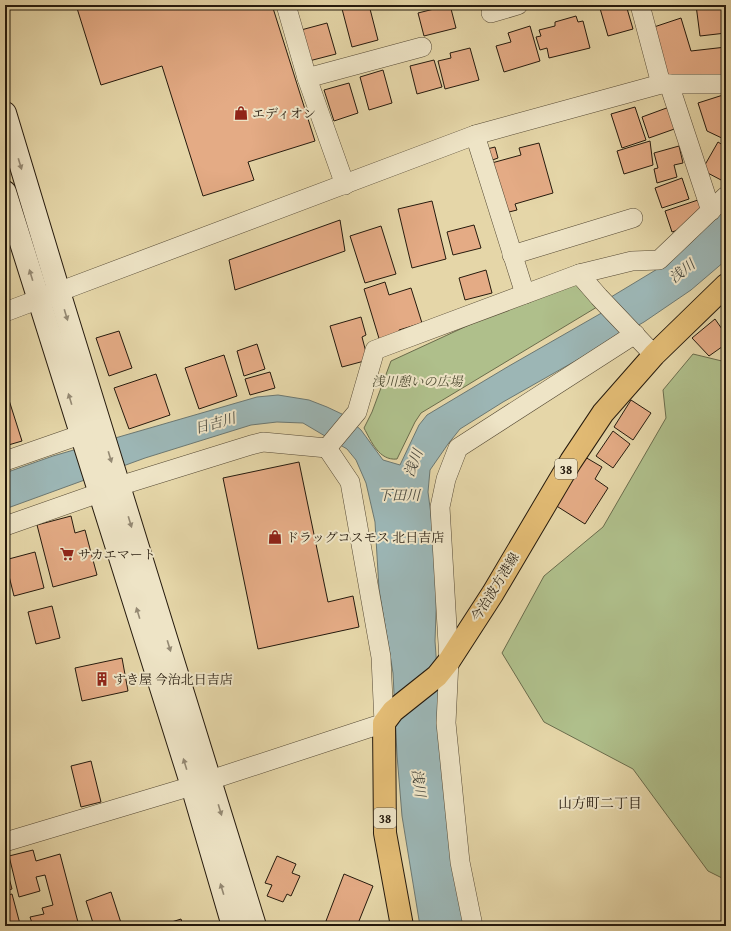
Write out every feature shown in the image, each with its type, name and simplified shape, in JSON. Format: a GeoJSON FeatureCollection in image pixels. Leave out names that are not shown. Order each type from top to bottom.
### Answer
{"type":"FeatureCollection","features":[{"type":"Feature","properties":{"kind":"main road","name":"今治波方港線"},"geometry":{"type":"LineString","coordinates":[[388,717],[443,669],[493,593],[571,461],[603,413],[654,355],[726,285]]}},
{"type":"Feature","properties":{"kind":"main road","name":"38"},"geometry":{"type":"LineString","coordinates":[[388,717],[385,833],[402,926]]}},
{"type":"Feature","properties":{"kind":"street"},"geometry":{"type":"LineString","coordinates":[[286,5],[307,78],[345,184]]}},
{"type":"Feature","properties":{"kind":"street"},"geometry":{"type":"LineString","coordinates":[[491,13],[518,5]]}},
{"type":"Feature","properties":{"kind":"street"},"geometry":{"type":"LineString","coordinates":[[640,5],[665,84],[711,211]]}},
{"type":"Feature","properties":{"kind":"street"},"geometry":{"type":"LineString","coordinates":[[307,78],[422,47]]}},
{"type":"Feature","properties":{"kind":"street"},"geometry":{"type":"LineString","coordinates":[[5,312],[475,136],[665,84],[726,84]]}},
{"type":"Feature","properties":{"kind":"street"},"geometry":{"type":"LineString","coordinates":[[5,113],[101,428],[109,489],[201,782],[255,926]]}},
{"type":"Feature","properties":{"kind":"street"},"geometry":{"type":"LineString","coordinates":[[475,136],[525,294]]}},
{"type":"Feature","properties":{"kind":"street"},"geometry":{"type":"LineString","coordinates":[[5,192],[81,436],[109,489]]}},
{"type":"Feature","properties":{"kind":"street"},"geometry":{"type":"LineString","coordinates":[[328,447],[357,412],[375,350],[579,274],[632,261],[658,260],[726,196]]}},
{"type":"Feature","properties":{"kind":"street"},"geometry":{"type":"LineString","coordinates":[[512,255],[632,218]]}},
{"type":"Feature","properties":{"kind":"street"},"geometry":{"type":"LineString","coordinates":[[579,274],[654,355]]}},
{"type":"Feature","properties":{"kind":"street"},"geometry":{"type":"LineString","coordinates":[[473,926],[460,862],[446,723],[443,669],[440,507],[446,479],[458,448],[635,334]]}},
{"type":"Feature","properties":{"kind":"street"},"geometry":{"type":"LineString","coordinates":[[5,461],[101,428]]}},
{"type":"Feature","properties":{"kind":"street"},"geometry":{"type":"LineString","coordinates":[[5,526],[109,489],[257,443],[263,442],[328,447]]}},
{"type":"Feature","properties":{"kind":"street"},"geometry":{"type":"LineString","coordinates":[[5,842],[275,760],[388,717],[381,657],[350,482],[328,447]]}},
{"type":"Feature","properties":{"kind":"street"},"geometry":{"type":"LineString","coordinates":[[201,782],[233,926]]}},
{"type":"Feature","properties":{"kind":"green space","name":"浅川憩いの広場"},"geometry":{"type":"Polygon","coordinates":[[[579,282],[597,307],[421,413],[397,459],[385,457],[376,449],[364,428],[372,412],[391,361],[495,313],[579,282]]]}},
{"type":"Feature","properties":{"kind":"green space"},"geometry":{"type":"Polygon","coordinates":[[[693,354],[726,362],[726,880],[708,871],[633,769],[544,722],[502,653],[544,576],[603,527],[666,418],[663,390],[693,354]]]}},
{"type":"Feature","properties":{"kind":"water"},"geometry":{"type":"Polygon","coordinates":[[[726,203],[725,261],[691,290],[644,322],[503,402],[460,429],[430,470],[428,492],[437,585],[435,641],[440,713],[465,926],[420,926],[402,816],[393,673],[379,589],[375,522],[366,483],[356,460],[347,449],[303,423],[277,422],[251,425],[145,458],[5,509],[5,473],[53,456],[257,397],[278,395],[309,400],[344,415],[361,430],[383,460],[400,465],[419,425],[427,415],[605,311],[611,297],[659,268],[693,241],[719,213],[726,203]]]}},
{"type":"Feature","properties":{"kind":"building","name":"エディオン"},"geometry":{"type":"Polygon","coordinates":[[[76,5],[272,5],[315,141],[248,162],[254,180],[203,196],[162,66],[101,85],[76,5]]]}},
{"type":"Feature","properties":{"kind":"building"},"geometry":{"type":"Polygon","coordinates":[[[341,5],[369,5],[378,40],[352,47],[341,5]]]}},
{"type":"Feature","properties":{"kind":"building"},"geometry":{"type":"Polygon","coordinates":[[[450,5],[456,28],[424,36],[418,13],[450,5]]]}},
{"type":"Feature","properties":{"kind":"building"},"geometry":{"type":"Polygon","coordinates":[[[599,5],[626,5],[633,29],[608,36],[599,5]]]}},
{"type":"Feature","properties":{"kind":"building"},"geometry":{"type":"Polygon","coordinates":[[[696,5],[726,5],[726,33],[700,36],[696,5]]]}},
{"type":"Feature","properties":{"kind":"building"},"geometry":{"type":"Polygon","coordinates":[[[576,16],[578,22],[583,21],[590,48],[549,58],[547,48],[540,50],[536,37],[541,36],[539,30],[555,26],[555,22],[576,16]]]}},
{"type":"Feature","properties":{"kind":"building"},"geometry":{"type":"Polygon","coordinates":[[[681,18],[691,51],[726,47],[726,74],[668,80],[654,27],[681,18]]]}},
{"type":"Feature","properties":{"kind":"building"},"geometry":{"type":"Polygon","coordinates":[[[327,23],[336,54],[309,61],[301,30],[327,23]]]}},
{"type":"Feature","properties":{"kind":"building"},"geometry":{"type":"Polygon","coordinates":[[[530,26],[540,61],[504,72],[496,46],[511,42],[508,33],[530,26]]]}},
{"type":"Feature","properties":{"kind":"building"},"geometry":{"type":"Polygon","coordinates":[[[470,48],[479,80],[445,89],[438,61],[451,58],[450,53],[470,48]]]}},
{"type":"Feature","properties":{"kind":"building"},"geometry":{"type":"Polygon","coordinates":[[[434,60],[442,87],[417,94],[410,66],[434,60]]]}},
{"type":"Feature","properties":{"kind":"building"},"geometry":{"type":"Polygon","coordinates":[[[383,70],[392,103],[369,110],[360,77],[383,70]]]}},
{"type":"Feature","properties":{"kind":"building"},"geometry":{"type":"Polygon","coordinates":[[[349,83],[358,113],[334,121],[324,90],[349,83]]]}},
{"type":"Feature","properties":{"kind":"building"},"geometry":{"type":"Polygon","coordinates":[[[723,95],[726,108],[726,140],[707,131],[698,103],[723,95]]]}},
{"type":"Feature","properties":{"kind":"building"},"geometry":{"type":"Polygon","coordinates":[[[672,106],[680,127],[649,138],[642,117],[672,106]]]}},
{"type":"Feature","properties":{"kind":"building"},"geometry":{"type":"Polygon","coordinates":[[[635,107],[646,140],[622,148],[611,114],[635,107]]]}},
{"type":"Feature","properties":{"kind":"building"},"geometry":{"type":"Polygon","coordinates":[[[650,141],[653,165],[624,174],[617,151],[650,141]]]}},
{"type":"Feature","properties":{"kind":"building"},"geometry":{"type":"Polygon","coordinates":[[[718,142],[726,147],[726,175],[723,181],[702,170],[718,142]]]}},
{"type":"Feature","properties":{"kind":"building"},"geometry":{"type":"Polygon","coordinates":[[[539,143],[553,193],[515,204],[517,210],[501,214],[488,164],[521,155],[519,148],[539,143]]]}},
{"type":"Feature","properties":{"kind":"building"},"geometry":{"type":"Polygon","coordinates":[[[679,146],[683,163],[674,165],[677,177],[657,183],[654,169],[658,168],[654,153],[679,146]]]}},
{"type":"Feature","properties":{"kind":"building"},"geometry":{"type":"Polygon","coordinates":[[[495,147],[498,158],[487,162],[483,150],[495,147]]]}},
{"type":"Feature","properties":{"kind":"building"},"geometry":{"type":"Polygon","coordinates":[[[682,178],[689,199],[662,208],[655,188],[682,178]]]}},
{"type":"Feature","properties":{"kind":"building"},"geometry":{"type":"Polygon","coordinates":[[[698,200],[704,216],[690,226],[672,232],[665,211],[698,200]]]}},
{"type":"Feature","properties":{"kind":"building"},"geometry":{"type":"Polygon","coordinates":[[[432,201],[446,259],[412,268],[398,209],[432,201]]]}},
{"type":"Feature","properties":{"kind":"building"},"geometry":{"type":"Polygon","coordinates":[[[340,220],[345,251],[235,290],[229,260],[340,220]]]}},
{"type":"Feature","properties":{"kind":"building"},"geometry":{"type":"Polygon","coordinates":[[[474,225],[481,248],[453,255],[447,232],[474,225]]]}},
{"type":"Feature","properties":{"kind":"building"},"geometry":{"type":"Polygon","coordinates":[[[381,226],[396,274],[365,283],[350,236],[381,226]]]}},
{"type":"Feature","properties":{"kind":"building"},"geometry":{"type":"Polygon","coordinates":[[[486,270],[492,293],[465,300],[459,278],[486,270]]]}},
{"type":"Feature","properties":{"kind":"building"},"geometry":{"type":"Polygon","coordinates":[[[385,282],[389,295],[411,288],[422,323],[399,330],[401,339],[381,345],[364,289],[385,282]]]}},
{"type":"Feature","properties":{"kind":"building"},"geometry":{"type":"Polygon","coordinates":[[[361,317],[366,335],[362,337],[368,360],[342,367],[330,326],[361,317]]]}},
{"type":"Feature","properties":{"kind":"building"},"geometry":{"type":"Polygon","coordinates":[[[715,319],[722,329],[726,326],[726,344],[709,356],[692,338],[715,319]]]}},
{"type":"Feature","properties":{"kind":"building"},"geometry":{"type":"Polygon","coordinates":[[[119,331],[132,368],[109,376],[96,338],[119,331]]]}},
{"type":"Feature","properties":{"kind":"building"},"geometry":{"type":"Polygon","coordinates":[[[257,344],[265,369],[244,376],[237,351],[257,344]]]}},
{"type":"Feature","properties":{"kind":"building"},"geometry":{"type":"Polygon","coordinates":[[[224,355],[237,396],[199,409],[185,368],[224,355]]]}},
{"type":"Feature","properties":{"kind":"building"},"geometry":{"type":"Polygon","coordinates":[[[270,372],[275,388],[250,395],[245,379],[270,372]]]}},
{"type":"Feature","properties":{"kind":"building"},"geometry":{"type":"Polygon","coordinates":[[[156,374],[170,415],[129,429],[114,388],[156,374]]]}},
{"type":"Feature","properties":{"kind":"building"},"geometry":{"type":"Polygon","coordinates":[[[8,397],[22,441],[5,446],[5,398],[8,397]]]}},
{"type":"Feature","properties":{"kind":"building"},"geometry":{"type":"Polygon","coordinates":[[[631,400],[651,413],[633,440],[614,427],[631,400]]]}},
{"type":"Feature","properties":{"kind":"building"},"geometry":{"type":"Polygon","coordinates":[[[613,431],[630,444],[613,468],[596,456],[613,431]]]}},
{"type":"Feature","properties":{"kind":"building"},"geometry":{"type":"Polygon","coordinates":[[[585,457],[602,467],[595,479],[608,488],[585,524],[555,505],[585,457]]]}},
{"type":"Feature","properties":{"kind":"building","name":"ドラッグコスモス 北日吉店"},"geometry":{"type":"Polygon","coordinates":[[[299,462],[328,602],[353,596],[359,627],[258,649],[223,478],[299,462]]]}},
{"type":"Feature","properties":{"kind":"building"},"geometry":{"type":"Polygon","coordinates":[[[71,516],[75,533],[85,530],[97,575],[53,587],[37,525],[71,516]]]}},
{"type":"Feature","properties":{"kind":"building"},"geometry":{"type":"Polygon","coordinates":[[[35,552],[44,588],[14,596],[5,560],[35,552]]]}},
{"type":"Feature","properties":{"kind":"building"},"geometry":{"type":"Polygon","coordinates":[[[52,606],[60,638],[36,644],[28,612],[52,606]]]}},
{"type":"Feature","properties":{"kind":"building","name":"すき屋 今治北日吉店"},"geometry":{"type":"Polygon","coordinates":[[[122,658],[128,691],[82,701],[75,668],[122,658]]]}},
{"type":"Feature","properties":{"kind":"building"},"geometry":{"type":"Polygon","coordinates":[[[91,761],[101,802],[81,807],[71,766],[91,761]]]}},
{"type":"Feature","properties":{"kind":"building"},"geometry":{"type":"Polygon","coordinates":[[[33,850],[36,861],[60,854],[79,926],[33,926],[30,917],[44,914],[42,908],[53,905],[45,875],[36,877],[40,891],[19,897],[9,856],[33,850]]]}},
{"type":"Feature","properties":{"kind":"building"},"geometry":{"type":"Polygon","coordinates":[[[277,856],[296,864],[292,873],[300,876],[291,896],[287,894],[283,902],[267,896],[272,885],[265,883],[277,856]]]}},
{"type":"Feature","properties":{"kind":"building"},"geometry":{"type":"Polygon","coordinates":[[[5,863],[12,889],[5,891],[5,863]]]}},
{"type":"Feature","properties":{"kind":"building"},"geometry":{"type":"Polygon","coordinates":[[[344,874],[373,886],[357,926],[337,926],[326,921],[344,874]]]}},
{"type":"Feature","properties":{"kind":"building"},"geometry":{"type":"Polygon","coordinates":[[[111,892],[122,926],[94,926],[86,901],[111,892]]]}},
{"type":"Feature","properties":{"kind":"building"},"geometry":{"type":"Polygon","coordinates":[[[12,894],[20,924],[5,926],[5,896],[12,894]]]}},
{"type":"Feature","properties":{"kind":"building"},"geometry":{"type":"Polygon","coordinates":[[[181,919],[183,926],[159,926],[181,919]]]}},
{"type":"Feature","properties":{"kind":"place","name":"エディオン"},"geometry":{"type":"Point","coordinates":[241,113]}},
{"type":"Feature","properties":{"kind":"place","name":"ドラッグコスモス 北日吉店"},"geometry":{"type":"Point","coordinates":[275,537]}},
{"type":"Feature","properties":{"kind":"place","name":"サカエマート"},"geometry":{"type":"Point","coordinates":[67,554]}},
{"type":"Feature","properties":{"kind":"place","name":"すき屋 今治北日吉店"},"geometry":{"type":"Point","coordinates":[102,679]}},
{"type":"Feature","properties":{"kind":"district","name":"山方町二丁目"},"geometry":{"type":"Point","coordinates":[600,803]}},
{"type":"Feature","properties":{"kind":"water label","name":"浅川"},"geometry":{"type":"Point","coordinates":[682,271]}},
{"type":"Feature","properties":{"kind":"water label","name":"日吉川"},"geometry":{"type":"Point","coordinates":[215,423]}},
{"type":"Feature","properties":{"kind":"water label","name":"浅川"},"geometry":{"type":"Point","coordinates":[413,463]}},
{"type":"Feature","properties":{"kind":"water label","name":"下田川"},"geometry":{"type":"Point","coordinates":[399,495]}},
{"type":"Feature","properties":{"kind":"water label","name":"浅川"},"geometry":{"type":"Point","coordinates":[419,783]}}]}
